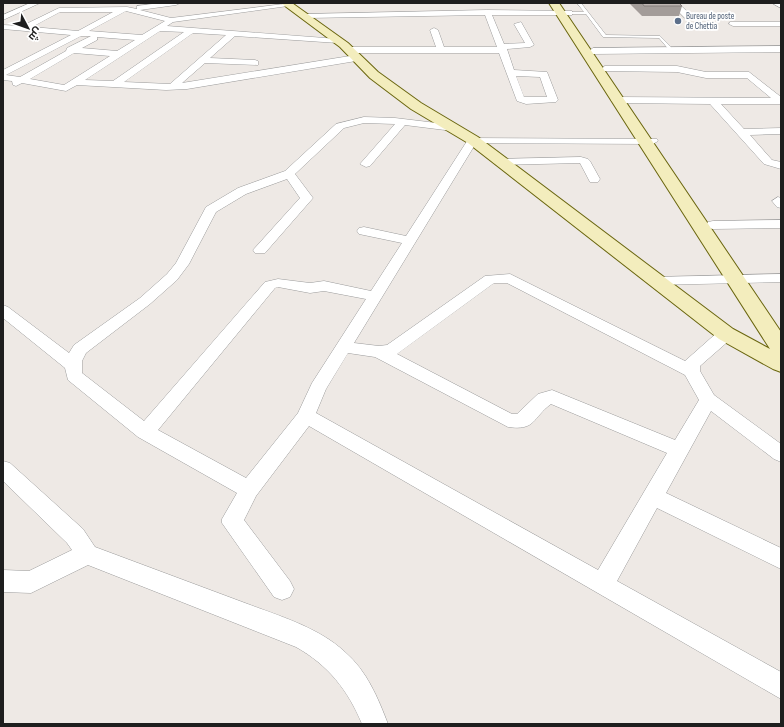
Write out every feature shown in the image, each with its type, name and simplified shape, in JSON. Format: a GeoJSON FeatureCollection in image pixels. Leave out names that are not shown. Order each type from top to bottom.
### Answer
{"type":"FeatureCollection","features":[{"type":"Feature","properties":{"kind":"main road"},"geometry":{"type":"LineString","coordinates":[[287,4],[310,13],[374,75],[416,106],[473,140],[499,162],[726,334],[781,364]]}},
{"type":"Feature","properties":{"kind":"main road"},"geometry":{"type":"LineString","coordinates":[[565,7],[606,69],[620,100]]}},
{"type":"Feature","properties":{"kind":"main road"},"geometry":{"type":"LineString","coordinates":[[565,7],[620,100],[743,279],[781,327]]}},
{"type":"Feature","properties":{"kind":"main road"},"geometry":{"type":"LineString","coordinates":[[649,141],[713,225],[781,349]]}},
{"type":"Feature","properties":{"kind":"street"},"geometry":{"type":"LineString","coordinates":[[3,18],[36,3]]}},
{"type":"Feature","properties":{"kind":"street"},"geometry":{"type":"LineString","coordinates":[[3,72],[15,68],[124,9],[176,3]]}},
{"type":"Feature","properties":{"kind":"street"},"geometry":{"type":"LineString","coordinates":[[413,3],[415,13]]}},
{"type":"Feature","properties":{"kind":"street"},"geometry":{"type":"LineString","coordinates":[[674,3],[688,16]]}},
{"type":"Feature","properties":{"kind":"street"},"geometry":{"type":"LineString","coordinates":[[776,3],[781,6]]}},
{"type":"Feature","properties":{"kind":"street"},"geometry":{"type":"LineString","coordinates":[[43,30],[82,10],[98,6],[124,9],[171,20],[287,4]]}},
{"type":"Feature","properties":{"kind":"street"},"geometry":{"type":"LineString","coordinates":[[50,5],[49,7],[59,10],[82,10]]}},
{"type":"Feature","properties":{"kind":"street"},"geometry":{"type":"LineString","coordinates":[[215,5],[210,9],[214,14],[225,21]]}},
{"type":"Feature","properties":{"kind":"street"},"geometry":{"type":"LineString","coordinates":[[88,17],[98,6]]}},
{"type":"Feature","properties":{"kind":"street"},"geometry":{"type":"LineString","coordinates":[[310,13],[487,12],[565,7]]}},
{"type":"Feature","properties":{"kind":"street"},"geometry":{"type":"LineString","coordinates":[[9,35],[59,10]]}},
{"type":"Feature","properties":{"kind":"street"},"geometry":{"type":"LineString","coordinates":[[487,12],[495,24],[502,48],[520,99],[533,101],[553,100],[544,74],[511,73]]}},
{"type":"Feature","properties":{"kind":"street"},"geometry":{"type":"LineString","coordinates":[[3,13],[12,14]]}},
{"type":"Feature","properties":{"kind":"street"},"geometry":{"type":"LineString","coordinates":[[3,77],[64,89],[171,20]]}},
{"type":"Feature","properties":{"kind":"street"},"geometry":{"type":"LineString","coordinates":[[63,32],[75,24]]}},
{"type":"Feature","properties":{"kind":"street"},"geometry":{"type":"LineString","coordinates":[[157,28],[232,34],[348,50],[441,50],[502,48],[530,45],[518,24]]}},
{"type":"Feature","properties":{"kind":"street"},"geometry":{"type":"LineString","coordinates":[[734,24],[781,24]]}},
{"type":"Feature","properties":{"kind":"street"},"geometry":{"type":"LineString","coordinates":[[4,28],[22,28],[143,38]]}},
{"type":"Feature","properties":{"kind":"street"},"geometry":{"type":"LineString","coordinates":[[434,30],[441,50]]}},
{"type":"Feature","properties":{"kind":"street"},"geometry":{"type":"LineString","coordinates":[[115,84],[191,31]]}},
{"type":"Feature","properties":{"kind":"street"},"geometry":{"type":"LineString","coordinates":[[3,89],[21,81],[99,34]]}},
{"type":"Feature","properties":{"kind":"street"},"geometry":{"type":"LineString","coordinates":[[172,87],[232,34]]}},
{"type":"Feature","properties":{"kind":"street"},"geometry":{"type":"LineString","coordinates":[[220,44],[233,45]]}},
{"type":"Feature","properties":{"kind":"street"},"geometry":{"type":"LineString","coordinates":[[51,49],[120,54]]}},
{"type":"Feature","properties":{"kind":"street"},"geometry":{"type":"LineString","coordinates":[[593,51],[781,49]]}},
{"type":"Feature","properties":{"kind":"street"},"geometry":{"type":"LineString","coordinates":[[77,82],[172,87],[217,81],[348,50]]}},
{"type":"Feature","properties":{"kind":"street"},"geometry":{"type":"LineString","coordinates":[[233,62],[243,52]]}},
{"type":"Feature","properties":{"kind":"street"},"geometry":{"type":"LineString","coordinates":[[202,60],[255,63]]}},
{"type":"Feature","properties":{"kind":"street"},"geometry":{"type":"LineString","coordinates":[[606,69],[677,69],[706,75],[747,74],[752,76],[780,101]]}},
{"type":"Feature","properties":{"kind":"street"},"geometry":{"type":"LineString","coordinates":[[92,72],[130,74]]}},
{"type":"Feature","properties":{"kind":"street"},"geometry":{"type":"LineString","coordinates":[[620,100],[780,101]]}},
{"type":"Feature","properties":{"kind":"street"},"geometry":{"type":"LineString","coordinates":[[713,101],[768,162],[781,166]]}},
{"type":"Feature","properties":{"kind":"street"},"geometry":{"type":"LineString","coordinates":[[249,490],[145,432],[74,376],[72,365],[74,357],[80,349],[145,301],[172,277],[182,264],[211,210],[242,191],[289,174],[344,124],[371,119],[453,128]]}},
{"type":"Feature","properties":{"kind":"street"},"geometry":{"type":"LineString","coordinates":[[366,164],[402,122]]}},
{"type":"Feature","properties":{"kind":"street"},"geometry":{"type":"LineString","coordinates":[[740,132],[781,131]]}},
{"type":"Feature","properties":{"kind":"street"},"geometry":{"type":"LineString","coordinates":[[282,589],[233,524],[233,519],[249,490],[306,416],[318,388],[342,347],[473,140],[649,141]]}},
{"type":"Feature","properties":{"kind":"street"},"geometry":{"type":"LineString","coordinates":[[499,162],[581,160],[584,161],[594,179]]}},
{"type":"Feature","properties":{"kind":"street"},"geometry":{"type":"LineString","coordinates":[[260,250],[307,198],[289,174]]}},
{"type":"Feature","properties":{"kind":"street"},"geometry":{"type":"LineString","coordinates":[[713,225],[781,224]]}},
{"type":"Feature","properties":{"kind":"street"},"geometry":{"type":"LineString","coordinates":[[364,231],[410,241]]}},
{"type":"Feature","properties":{"kind":"street"},"geometry":{"type":"LineString","coordinates":[[379,352],[397,348],[490,279],[505,278],[517,282],[691,371],[708,400],[781,454]]}},
{"type":"Feature","properties":{"kind":"street"},"geometry":{"type":"LineString","coordinates":[[655,281],[781,278]]}},
{"type":"Feature","properties":{"kind":"street"},"geometry":{"type":"LineString","coordinates":[[145,432],[270,285],[278,283],[310,288],[324,286],[374,296]]}},
{"type":"Feature","properties":{"kind":"street"},"geometry":{"type":"LineString","coordinates":[[3,310],[72,365]]}},
{"type":"Feature","properties":{"kind":"street"},"geometry":{"type":"LineString","coordinates":[[691,371],[692,364],[726,334]]}},
{"type":"Feature","properties":{"kind":"street"},"geometry":{"type":"LineString","coordinates":[[342,347],[379,352],[508,420],[520,422],[544,399],[552,397],[679,450]]}},
{"type":"Feature","properties":{"kind":"street"},"geometry":{"type":"LineString","coordinates":[[603,584],[708,400]]}},
{"type":"Feature","properties":{"kind":"street"},"geometry":{"type":"LineString","coordinates":[[306,416],[781,686]]}},
{"type":"Feature","properties":{"kind":"street"},"geometry":{"type":"LineString","coordinates":[[3,469],[75,536],[87,554],[310,641],[335,659],[350,675],[368,706],[375,724]]}},
{"type":"Feature","properties":{"kind":"street"},"geometry":{"type":"LineString","coordinates":[[653,496],[781,560]]}},
{"type":"Feature","properties":{"kind":"street"},"geometry":{"type":"LineString","coordinates":[[3,581],[31,582],[87,554]]}},
{"type":"Feature","properties":{"kind":"lane"},"geometry":{"type":"LineString","coordinates":[[610,3],[616,4]]}},
{"type":"Feature","properties":{"kind":"lane"},"geometry":{"type":"LineString","coordinates":[[565,7],[587,13]]}},
{"type":"Feature","properties":{"kind":"lane"},"geometry":{"type":"LineString","coordinates":[[565,7],[587,13],[605,36],[660,37],[672,50]]}},
{"type":"Feature","properties":{"kind":"building"},"geometry":{"type":"Polygon","coordinates":[[[642,3],[679,3],[682,6],[644,6],[642,3]]]}},
{"type":"Feature","properties":{"kind":"place","name":"Bureau de poste de Chettia"},"geometry":{"type":"Point","coordinates":[678,21]}}]}
